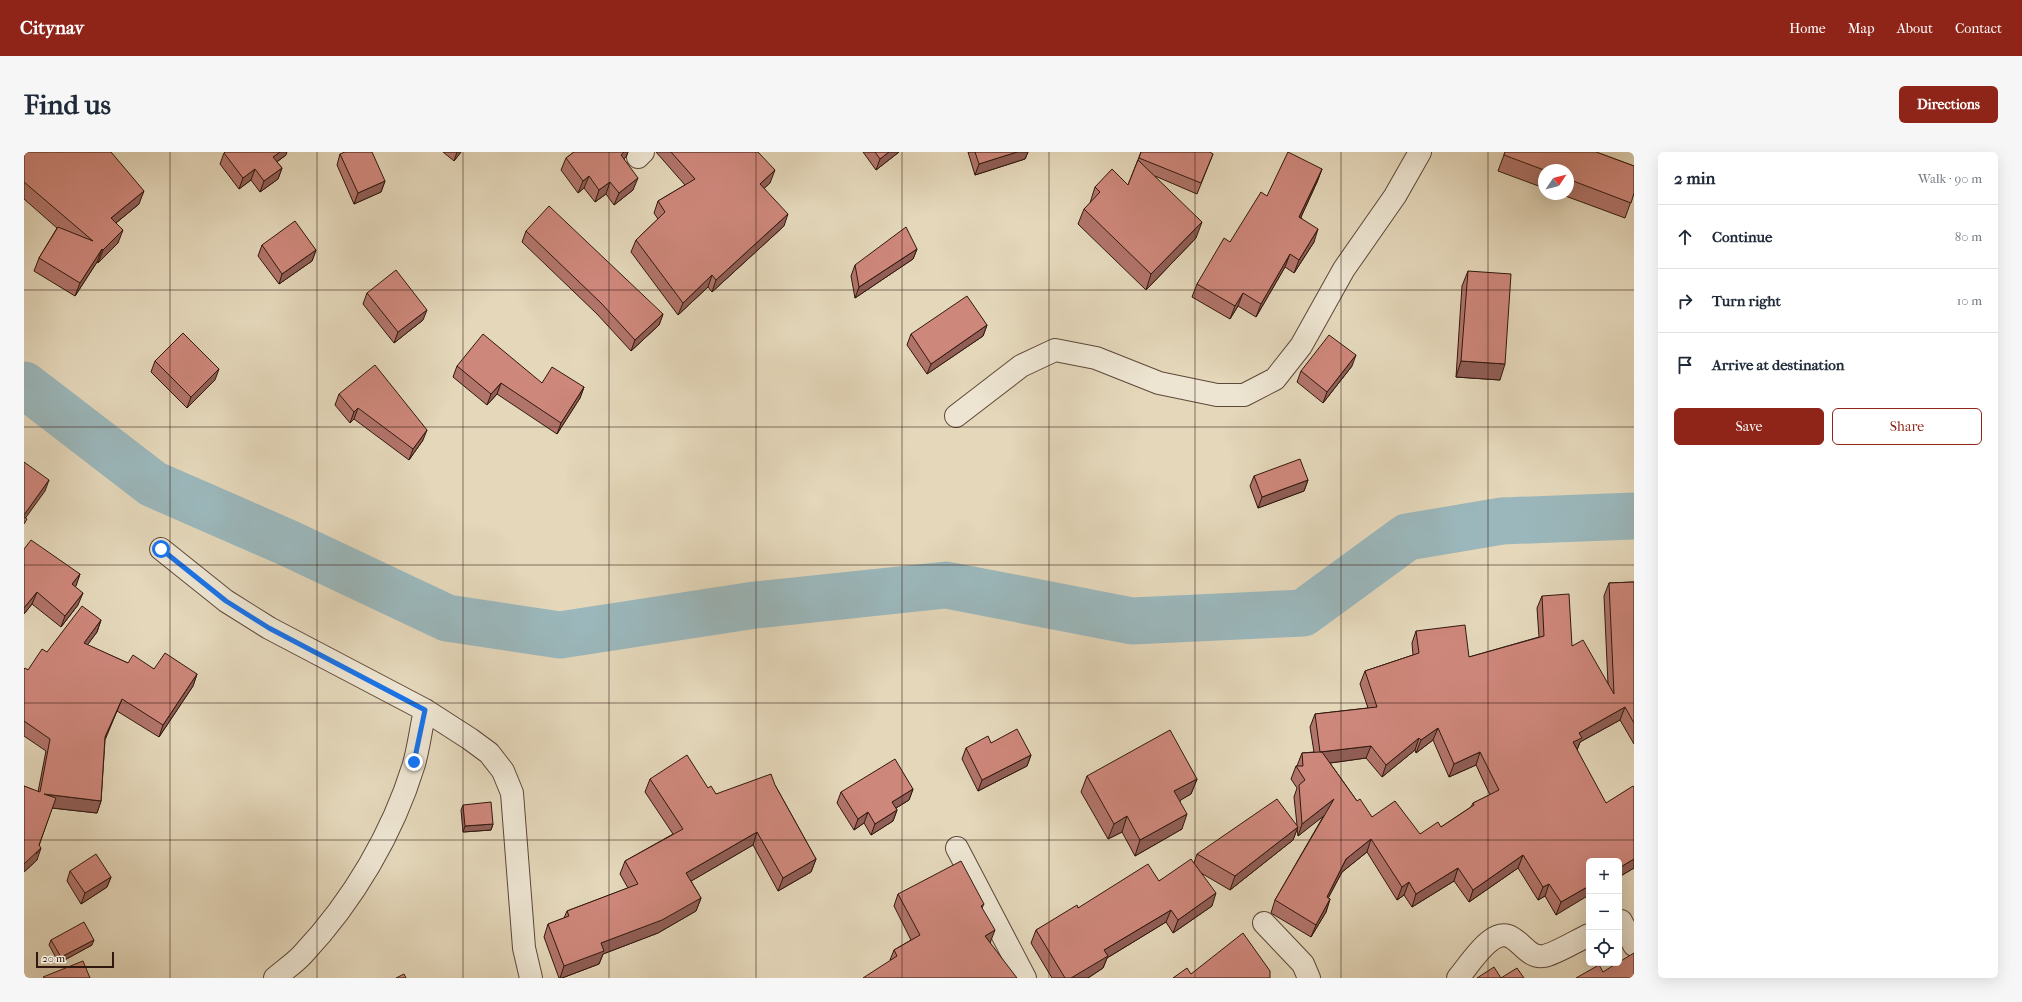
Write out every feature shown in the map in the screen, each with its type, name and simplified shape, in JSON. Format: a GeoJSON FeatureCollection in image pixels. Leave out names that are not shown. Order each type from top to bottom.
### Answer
{"type":"FeatureCollection","features":[{"type":"Feature","properties":{"kind":"street"},"geometry":{"type":"LineString","coordinates":[[956,416],[1021,366],[1056,350],[1096,358],[1159,383],[1217,394],[1244,395],[1274,379],[1301,346],[1344,269],[1395,196],[1420,152]]}},
{"type":"Feature","properties":{"kind":"street"},"geometry":{"type":"LineString","coordinates":[[161,549],[226,601],[269,628],[425,710],[489,753],[503,771],[512,793],[524,948],[532,978]]}},
{"type":"Feature","properties":{"kind":"street"},"geometry":{"type":"LineString","coordinates":[[275,978],[302,955],[333,920],[363,875],[397,812],[414,762],[425,710]]}},
{"type":"Feature","properties":{"kind":"street"},"geometry":{"type":"LineString","coordinates":[[957,848],[1025,978]]}},
{"type":"Feature","properties":{"kind":"street"},"geometry":{"type":"LineString","coordinates":[[1625,920],[1634,945]]}},
{"type":"Feature","properties":{"kind":"street"},"geometry":{"type":"LineString","coordinates":[[1264,923],[1303,964],[1309,978]]}},
{"type":"Feature","properties":{"kind":"street"},"geometry":{"type":"LineString","coordinates":[[1458,978],[1489,942],[1496,937],[1511,937],[1518,940],[1529,952],[1544,956],[1586,936]]}},
{"type":"Feature","properties":{"kind":"building"},"geometry":{"type":"Polygon","coordinates":[[[24,152],[111,152],[144,191],[111,218],[123,230],[103,250],[102,249],[80,283],[39,258],[58,227],[93,241],[24,182],[24,152]]]}},
{"type":"Feature","properties":{"kind":"building"},"geometry":{"type":"Polygon","coordinates":[[[280,152],[273,157],[282,168],[264,181],[255,169],[243,178],[224,153],[280,152]]]}},
{"type":"Feature","properties":{"kind":"building"},"geometry":{"type":"Polygon","coordinates":[[[345,152],[372,152],[385,181],[358,193],[340,154],[345,152]]]}},
{"type":"Feature","properties":{"kind":"building"},"geometry":{"type":"Polygon","coordinates":[[[574,152],[624,152],[621,155],[638,178],[619,193],[610,182],[599,190],[589,176],[583,181],[566,158],[574,152]]]}},
{"type":"Feature","properties":{"kind":"building"},"geometry":{"type":"Polygon","coordinates":[[[671,152],[758,152],[775,170],[760,184],[788,214],[716,280],[712,275],[683,303],[636,240],[665,212],[658,201],[695,179],[671,152]]]}},
{"type":"Feature","properties":{"kind":"building"},"geometry":{"type":"Polygon","coordinates":[[[875,152],[889,152],[880,159],[875,152]]]}},
{"type":"Feature","properties":{"kind":"building"},"geometry":{"type":"Polygon","coordinates":[[[975,152],[1017,152],[979,164],[975,152]]]}},
{"type":"Feature","properties":{"kind":"building"},"geometry":{"type":"Polygon","coordinates":[[[1141,152],[1210,152],[1213,154],[1201,183],[1139,158],[1141,152]]]}},
{"type":"Feature","properties":{"kind":"building"},"geometry":{"type":"Polygon","coordinates":[[[1288,152],[1322,169],[1299,217],[1318,229],[1299,260],[1290,254],[1261,304],[1243,293],[1235,306],[1197,284],[1224,238],[1230,242],[1261,192],[1267,196],[1288,152]]]}},
{"type":"Feature","properties":{"kind":"building"},"geometry":{"type":"Polygon","coordinates":[[[1505,152],[1596,152],[1634,166],[1634,193],[1631,203],[1574,181],[1574,164],[1538,164],[1538,168],[1504,155],[1505,152]]]}},
{"type":"Feature","properties":{"kind":"building"},"geometry":{"type":"Polygon","coordinates":[[[1138,160],[1202,222],[1151,274],[1084,209],[1100,192],[1095,187],[1112,169],[1128,185],[1138,160]]]}},
{"type":"Feature","properties":{"kind":"building"},"geometry":{"type":"Polygon","coordinates":[[[549,206],[663,314],[635,340],[601,303],[526,231],[549,206]]]}},
{"type":"Feature","properties":{"kind":"building"},"geometry":{"type":"Polygon","coordinates":[[[295,221],[316,250],[282,274],[262,245],[295,221]]]}},
{"type":"Feature","properties":{"kind":"building"},"geometry":{"type":"Polygon","coordinates":[[[906,227],[917,249],[859,287],[855,265],[906,227]]]}},
{"type":"Feature","properties":{"kind":"building"},"geometry":{"type":"Polygon","coordinates":[[[396,270],[427,310],[398,332],[367,293],[396,270]]]}},
{"type":"Feature","properties":{"kind":"building"},"geometry":{"type":"Polygon","coordinates":[[[1468,271],[1511,274],[1505,364],[1461,361],[1468,271]]]}},
{"type":"Feature","properties":{"kind":"building"},"geometry":{"type":"Polygon","coordinates":[[[967,296],[987,325],[931,364],[911,334],[967,296]]]}},
{"type":"Feature","properties":{"kind":"building"},"geometry":{"type":"Polygon","coordinates":[[[183,333],[219,369],[191,397],[155,361],[183,333]]]}},
{"type":"Feature","properties":{"kind":"building"},"geometry":{"type":"Polygon","coordinates":[[[483,334],[542,383],[552,367],[584,387],[561,423],[501,383],[491,394],[457,366],[483,334]]]}},
{"type":"Feature","properties":{"kind":"building"},"geometry":{"type":"Polygon","coordinates":[[[1329,335],[1356,355],[1327,392],[1301,371],[1329,335]]]}},
{"type":"Feature","properties":{"kind":"building"},"geometry":{"type":"Polygon","coordinates":[[[375,365],[427,430],[413,449],[358,408],[354,412],[339,394],[375,365]]]}},
{"type":"Feature","properties":{"kind":"building"},"geometry":{"type":"Polygon","coordinates":[[[1300,459],[1308,480],[1262,497],[1254,476],[1300,459]]]}},
{"type":"Feature","properties":{"kind":"building"},"geometry":{"type":"Polygon","coordinates":[[[24,462],[49,480],[24,515],[24,462]]]}},
{"type":"Feature","properties":{"kind":"building"},"geometry":{"type":"Polygon","coordinates":[[[24,517],[27,519],[24,524],[24,517]]]}},
{"type":"Feature","properties":{"kind":"building"},"geometry":{"type":"Polygon","coordinates":[[[31,540],[80,574],[72,584],[83,593],[65,616],[37,592],[24,608],[24,549],[31,540]]]}},
{"type":"Feature","properties":{"kind":"building"},"geometry":{"type":"Polygon","coordinates":[[[1634,582],[1634,723],[1625,707],[1579,733],[1582,738],[1573,742],[1606,803],[1633,786],[1634,787],[1634,859],[1622,866],[1622,858],[1586,858],[1586,888],[1561,902],[1549,884],[1543,887],[1523,855],[1473,890],[1458,868],[1416,894],[1409,882],[1402,887],[1371,839],[1346,859],[1327,897],[1330,899],[1316,925],[1275,900],[1334,799],[1302,824],[1299,785],[1305,780],[1296,766],[1303,766],[1302,753],[1320,752],[1315,714],[1377,707],[1365,671],[1419,653],[1416,631],[1465,625],[1469,657],[1544,636],[1542,596],[1569,594],[1572,646],[1583,640],[1614,694],[1609,583],[1634,582]],[[1438,728],[1421,740],[1419,738],[1386,765],[1371,746],[1320,752],[1322,752],[1357,801],[1360,799],[1372,817],[1395,801],[1420,834],[1438,822],[1441,827],[1474,805],[1473,803],[1499,790],[1480,752],[1454,764],[1438,728]]]}},
{"type":"Feature","properties":{"kind":"building"},"geometry":{"type":"Polygon","coordinates":[[[82,606],[101,620],[84,643],[128,663],[133,655],[154,669],[165,653],[197,674],[163,725],[122,699],[105,737],[101,801],[44,794],[56,798],[39,845],[41,848],[24,864],[24,786],[40,792],[50,739],[24,721],[24,669],[25,668],[28,670],[42,649],[47,652],[82,606]]]}},
{"type":"Feature","properties":{"kind":"building"},"geometry":{"type":"Polygon","coordinates":[[[1017,729],[1031,755],[982,780],[966,748],[988,736],[991,743],[1017,729]]]}},
{"type":"Feature","properties":{"kind":"building"},"geometry":{"type":"Polygon","coordinates":[[[1170,730],[1197,779],[1174,791],[1187,814],[1140,840],[1127,816],[1114,824],[1087,776],[1170,730]]]}},
{"type":"Feature","properties":{"kind":"building"},"geometry":{"type":"Polygon","coordinates":[[[687,755],[708,788],[711,786],[716,794],[771,774],[775,785],[816,859],[783,878],[757,832],[686,873],[701,898],[662,920],[601,943],[604,951],[564,966],[548,924],[569,916],[567,911],[638,884],[625,861],[683,829],[650,779],[687,755]]]}},
{"type":"Feature","properties":{"kind":"building"},"geometry":{"type":"Polygon","coordinates":[[[895,759],[913,789],[892,802],[897,810],[875,824],[868,812],[858,819],[841,792],[895,759]]]}},
{"type":"Feature","properties":{"kind":"building"},"geometry":{"type":"Polygon","coordinates":[[[1277,799],[1298,827],[1235,876],[1197,854],[1277,799]]]}},
{"type":"Feature","properties":{"kind":"building"},"geometry":{"type":"Polygon","coordinates":[[[491,802],[493,824],[465,826],[463,805],[491,802]]]}},
{"type":"Feature","properties":{"kind":"building"},"geometry":{"type":"Polygon","coordinates":[[[96,854],[111,877],[85,893],[70,871],[96,854]]]}},
{"type":"Feature","properties":{"kind":"building"},"geometry":{"type":"Polygon","coordinates":[[[1191,859],[1216,893],[1178,920],[1171,910],[1104,950],[1108,956],[1071,978],[1065,978],[1036,930],[1077,905],[1078,908],[1148,864],[1159,881],[1191,859]]]}},
{"type":"Feature","properties":{"kind":"building"},"geometry":{"type":"Polygon","coordinates":[[[961,861],[984,904],[981,906],[995,930],[985,936],[1017,978],[863,978],[897,956],[894,950],[920,935],[898,894],[961,861]]]}},
{"type":"Feature","properties":{"kind":"building"},"geometry":{"type":"Polygon","coordinates":[[[84,922],[94,940],[61,957],[51,940],[84,922]]]}},
{"type":"Feature","properties":{"kind":"building"},"geometry":{"type":"Polygon","coordinates":[[[1243,933],[1270,971],[1270,978],[1173,978],[1187,968],[1191,974],[1243,933]]]}},
{"type":"Feature","properties":{"kind":"building"},"geometry":{"type":"Polygon","coordinates":[[[1634,953],[1634,978],[1576,978],[1597,966],[1600,966],[1603,972],[1612,966],[1622,966],[1622,960],[1634,953]]]}},
{"type":"Feature","properties":{"kind":"building"},"geometry":{"type":"Polygon","coordinates":[[[83,961],[90,978],[43,977],[83,961]]]}},
{"type":"Feature","properties":{"kind":"building"},"geometry":{"type":"Polygon","coordinates":[[[1494,967],[1501,978],[1477,978],[1494,967]]]}},
{"type":"Feature","properties":{"kind":"building"},"geometry":{"type":"Polygon","coordinates":[[[1517,968],[1524,978],[1501,978],[1517,968]]]}},
{"type":"Feature","properties":{"kind":"building"},"geometry":{"type":"Polygon","coordinates":[[[404,974],[406,978],[396,978],[404,974]]]}},
{"type":"Feature","properties":{"kind":"waterway"},"geometry":{"type":"LineString","coordinates":[[24,385],[153,484],[288,543],[447,618],[560,635],[755,605],[946,585],[1132,621],[1303,613],[1407,537],[1502,521],[1634,516]]}},
{"type":"Feature","properties":{"kind":"route"},"geometry":{"type":"LineString","coordinates":[[161,549],[226,601],[269,628],[425,710],[414,762]]}}]}
